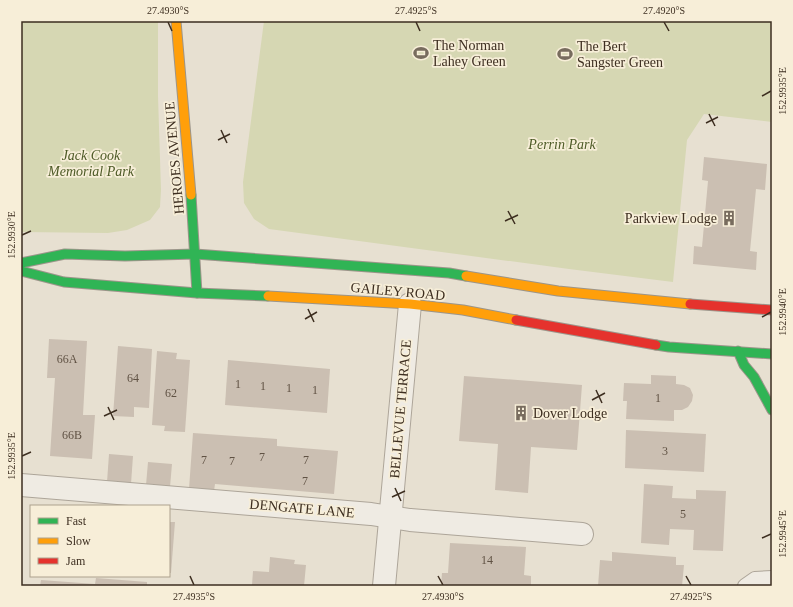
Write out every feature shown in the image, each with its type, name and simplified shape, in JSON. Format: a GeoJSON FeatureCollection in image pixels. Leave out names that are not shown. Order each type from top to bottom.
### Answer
{"type":"FeatureCollection","features":[{"type":"Feature","properties":{"kind":"main road","name":"HEROES AVENUE"},"geometry":{"type":"LineString","coordinates":[[176,21],[184,104],[197,293]]}},
{"type":"Feature","properties":{"kind":"main road","name":"GAILEY ROAD"},"geometry":{"type":"LineString","coordinates":[[21,263],[65,254],[124,256],[195,254],[448,273],[558,291],[665,302],[772,310]]}},
{"type":"Feature","properties":{"kind":"main road","name":"GAILEY ROAD"},"geometry":{"type":"LineString","coordinates":[[21,271],[64,282],[197,293],[410,304],[463,310],[669,347],[772,354]]}},
{"type":"Feature","properties":{"kind":"main road"},"geometry":{"type":"LineString","coordinates":[[738,351],[744,365],[754,377],[772,410]]}},
{"type":"Feature","properties":{"kind":"street","name":"BELLEVUE TERRACE"},"geometry":{"type":"LineString","coordinates":[[384,586],[410,304]]}},
{"type":"Feature","properties":{"kind":"street","name":"DENGATE LANE"},"geometry":{"type":"LineString","coordinates":[[21,485],[582,534]]}},
{"type":"Feature","properties":{"kind":"lane"},"geometry":{"type":"LineString","coordinates":[[746,586],[755,579],[772,578]]}},
{"type":"Feature","properties":{"kind":"green space","name":"Jack Cook Memorial Park"},"geometry":{"type":"Polygon","coordinates":[[[21,21],[158,21],[158,96],[161,190],[160,207],[150,220],[127,230],[108,233],[21,232],[21,21]]]}},
{"type":"Feature","properties":{"kind":"green space","name":"Perrin Park"},"geometry":{"type":"Polygon","coordinates":[[[264,21],[772,21],[772,122],[704,114],[687,140],[673,282],[269,229],[254,219],[244,203],[243,182],[264,21]]]}},
{"type":"Feature","properties":{"kind":"building","name":"Parkview Lodge"},"geometry":{"type":"Polygon","coordinates":[[[704,157],[767,164],[765,190],[756,189],[750,251],[757,252],[756,270],[693,264],[694,246],[702,247],[708,181],[702,180],[704,157]]]}},
{"type":"Feature","properties":{"kind":"building"},"geometry":{"type":"Polygon","coordinates":[[[49,339],[87,341],[83,415],[95,415],[92,459],[50,456],[55,378],[47,378],[49,339]]]}},
{"type":"Feature","properties":{"kind":"building"},"geometry":{"type":"Polygon","coordinates":[[[118,346],[152,349],[149,408],[134,407],[134,417],[113,416],[118,346]]]}},
{"type":"Feature","properties":{"kind":"building"},"geometry":{"type":"Polygon","coordinates":[[[157,351],[177,353],[176,359],[190,360],[185,432],[164,431],[165,426],[152,425],[157,351]]]}},
{"type":"Feature","properties":{"kind":"building"},"geometry":{"type":"Polygon","coordinates":[[[228,360],[330,369],[327,413],[225,405],[228,360]]]}},
{"type":"Feature","properties":{"kind":"building"},"geometry":{"type":"Polygon","coordinates":[[[651,375],[676,376],[676,384],[684,385],[690,388],[693,395],[692,401],[688,407],[682,410],[674,410],[674,421],[626,419],[627,401],[623,401],[624,383],[651,384],[651,375]]]}},
{"type":"Feature","properties":{"kind":"building","name":"Dover Lodge"},"geometry":{"type":"Polygon","coordinates":[[[464,376],[582,385],[577,450],[531,447],[528,493],[495,490],[498,444],[459,441],[464,376]]]}},
{"type":"Feature","properties":{"kind":"building"},"geometry":{"type":"Polygon","coordinates":[[[626,430],[706,434],[704,472],[625,468],[626,430]]]}},
{"type":"Feature","properties":{"kind":"building"},"geometry":{"type":"Polygon","coordinates":[[[193,433],[277,439],[277,446],[338,451],[334,494],[215,484],[214,491],[189,489],[193,433]]]}},
{"type":"Feature","properties":{"kind":"building"},"geometry":{"type":"Polygon","coordinates":[[[109,454],[133,456],[131,484],[107,482],[109,454]]]}},
{"type":"Feature","properties":{"kind":"building"},"geometry":{"type":"Polygon","coordinates":[[[148,462],[172,464],[170,487],[146,485],[148,462]]]}},
{"type":"Feature","properties":{"kind":"building"},"geometry":{"type":"Polygon","coordinates":[[[644,484],[673,486],[672,498],[696,499],[696,490],[726,491],[723,551],[693,550],[694,530],[670,529],[669,545],[641,543],[644,484]]]}},
{"type":"Feature","properties":{"kind":"building"},"geometry":{"type":"Polygon","coordinates":[[[170,522],[175,522],[171,573],[170,522]]]}},
{"type":"Feature","properties":{"kind":"building"},"geometry":{"type":"Polygon","coordinates":[[[450,543],[526,547],[524,575],[531,576],[531,586],[441,586],[442,573],[448,573],[450,543]]]}},
{"type":"Feature","properties":{"kind":"building"},"geometry":{"type":"Polygon","coordinates":[[[612,552],[676,557],[676,565],[684,565],[682,586],[598,586],[600,560],[612,561],[612,552]]]}},
{"type":"Feature","properties":{"kind":"building"},"geometry":{"type":"Polygon","coordinates":[[[270,557],[295,560],[294,564],[306,565],[304,586],[252,585],[253,571],[269,572],[270,557]]]}},
{"type":"Feature","properties":{"kind":"building"},"geometry":{"type":"Polygon","coordinates":[[[96,578],[147,582],[147,586],[40,586],[41,580],[95,584],[96,578]]]}},
{"type":"Feature","properties":{"kind":"traffic: fast"},"geometry":{"type":"LineString","coordinates":[[191,195],[197,293]]}},
{"type":"Feature","properties":{"kind":"traffic: fast"},"geometry":{"type":"LineString","coordinates":[[21,263],[65,254],[125,256],[195,254],[449,273],[466,276]]}},
{"type":"Feature","properties":{"kind":"traffic: fast"},"geometry":{"type":"LineString","coordinates":[[21,271],[64,282],[197,293],[268,296]]}},
{"type":"Feature","properties":{"kind":"traffic: fast"},"geometry":{"type":"LineString","coordinates":[[656,345],[772,354]]}},
{"type":"Feature","properties":{"kind":"traffic: fast"},"geometry":{"type":"LineString","coordinates":[[738,351],[744,365],[754,377],[772,410]]}},
{"type":"Feature","properties":{"kind":"traffic: slow"},"geometry":{"type":"LineString","coordinates":[[176,21],[191,195]]}},
{"type":"Feature","properties":{"kind":"traffic: slow"},"geometry":{"type":"LineString","coordinates":[[466,276],[558,291],[690,304]]}},
{"type":"Feature","properties":{"kind":"traffic: slow"},"geometry":{"type":"LineString","coordinates":[[268,296],[410,304],[463,310],[516,320]]}},
{"type":"Feature","properties":{"kind":"traffic: jam"},"geometry":{"type":"LineString","coordinates":[[690,304],[772,310]]}},
{"type":"Feature","properties":{"kind":"traffic: jam"},"geometry":{"type":"LineString","coordinates":[[516,320],[656,345]]}},
{"type":"Feature","properties":{"kind":"place","name":"The Norman Lahey Green"},"geometry":{"type":"Point","coordinates":[421,53]}},
{"type":"Feature","properties":{"kind":"place","name":"The Bert Sangster Green"},"geometry":{"type":"Point","coordinates":[565,54]}},
{"type":"Feature","properties":{"kind":"place","name":"Parkview Lodge"},"geometry":{"type":"Point","coordinates":[729,218]}},
{"type":"Feature","properties":{"kind":"place","name":"Dover Lodge"},"geometry":{"type":"Point","coordinates":[521,413]}}]}
